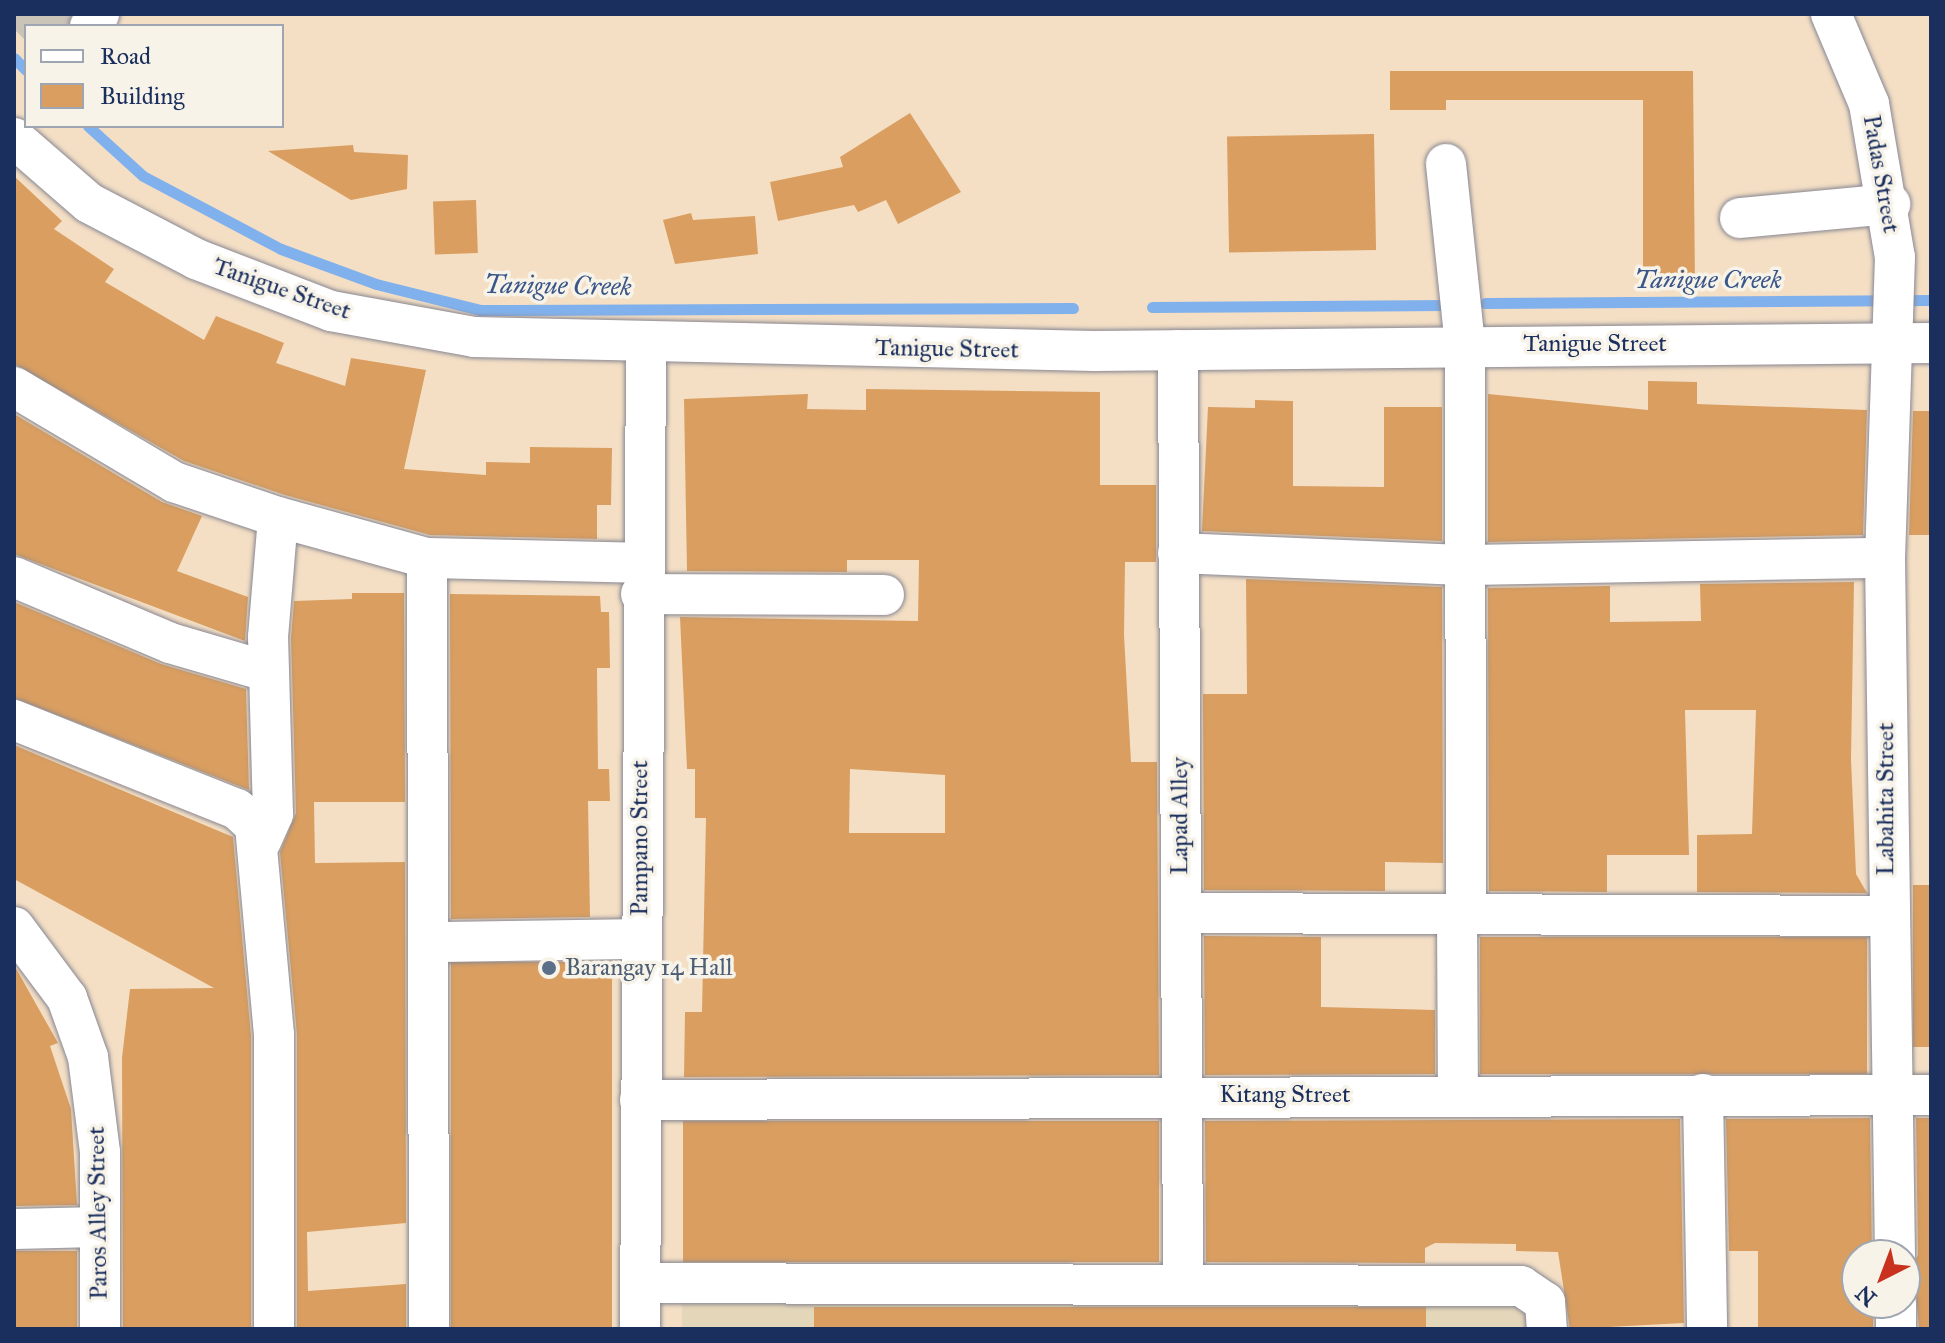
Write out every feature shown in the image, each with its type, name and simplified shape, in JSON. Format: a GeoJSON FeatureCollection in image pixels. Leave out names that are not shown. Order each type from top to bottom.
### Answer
{"type":"FeatureCollection","features":[{"type":"Feature","properties":{"kind":"street","name":"Padas Street"},"geometry":{"type":"LineString","coordinates":[[1831,14],[1869,104],[1890,204],[1895,257],[1892,329]]}},
{"type":"Feature","properties":{"kind":"street","name":"Tanigue Street"},"geometry":{"type":"LineString","coordinates":[[14,138],[89,203],[196,259],[331,311],[474,337],[646,346],[1178,350],[1465,344],[1892,329],[1931,343]]}},
{"type":"Feature","properties":{"kind":"street"},"geometry":{"type":"LineString","coordinates":[[1446,164],[1465,344],[1468,565],[1458,1095]]}},
{"type":"Feature","properties":{"kind":"street"},"geometry":{"type":"LineString","coordinates":[[1740,218],[1890,204]]}},
{"type":"Feature","properties":{"kind":"street","name":"Labahita Street"},"geometry":{"type":"LineString","coordinates":[[1892,329],[1885,558],[1887,916],[1895,1239]]}},
{"type":"Feature","properties":{"kind":"street","name":"Pampano Street"},"geometry":{"type":"LineString","coordinates":[[640,1329],[640,579],[646,346]]}},
{"type":"Feature","properties":{"kind":"street","name":"Lapad Alley"},"geometry":{"type":"LineString","coordinates":[[1178,350],[1185,1096],[1183,1282]]}},
{"type":"Feature","properties":{"kind":"street"},"geometry":{"type":"LineString","coordinates":[[14,387],[174,482],[278,517],[427,558],[640,579],[884,595]]}},
{"type":"Feature","properties":{"kind":"street"},"geometry":{"type":"LineString","coordinates":[[274,1329],[274,1035],[261,841],[273,814],[269,672],[278,517]]}},
{"type":"Feature","properties":{"kind":"street"},"geometry":{"type":"LineString","coordinates":[[1178,553],[1468,565],[1885,558]]}},
{"type":"Feature","properties":{"kind":"street"},"geometry":{"type":"LineString","coordinates":[[427,558],[429,1329]]}},
{"type":"Feature","properties":{"kind":"street"},"geometry":{"type":"LineString","coordinates":[[14,577],[170,643],[269,672]]}},
{"type":"Feature","properties":{"kind":"street"},"geometry":{"type":"LineString","coordinates":[[14,720],[237,809],[261,841]]}},
{"type":"Feature","properties":{"kind":"street"},"geometry":{"type":"LineString","coordinates":[[1181,913],[1887,916]]}},
{"type":"Feature","properties":{"kind":"street","name":"Paros Alley Street"},"geometry":{"type":"LineString","coordinates":[[14,927],[67,998],[88,1057],[100,1152],[100,1329]]}},
{"type":"Feature","properties":{"kind":"street"},"geometry":{"type":"LineString","coordinates":[[445,942],[640,939]]}},
{"type":"Feature","properties":{"kind":"street"},"geometry":{"type":"LineString","coordinates":[[1703,1094],[1707,1329]]}},
{"type":"Feature","properties":{"kind":"street","name":"Kitang Street"},"geometry":{"type":"LineString","coordinates":[[640,1100],[1931,1095]]}},
{"type":"Feature","properties":{"kind":"street"},"geometry":{"type":"LineString","coordinates":[[14,1229],[99,1227]]}},
{"type":"Feature","properties":{"kind":"street"},"geometry":{"type":"LineString","coordinates":[[640,1283],[1183,1282],[1521,1286],[1545,1302],[1547,1329]]}},
{"type":"Feature","properties":{"kind":"shaded area"},"geometry":{"type":"Polygon","coordinates":[[[14,14],[119,14],[112,24],[24,24],[24,39],[14,29],[14,14]]]}},
{"type":"Feature","properties":{"kind":"shaded area"},"geometry":{"type":"Polygon","coordinates":[[[682,1290],[1535,1290],[1535,1329],[682,1329],[682,1290]]]}},
{"type":"Feature","properties":{"kind":"building"},"geometry":{"type":"Polygon","coordinates":[[[1390,71],[1693,71],[1695,287],[1643,287],[1643,100],[1446,100],[1446,110],[1390,110],[1390,71]]]}},
{"type":"Feature","properties":{"kind":"building"},"geometry":{"type":"Polygon","coordinates":[[[910,113],[961,192],[898,224],[886,200],[858,212],[854,205],[778,221],[770,182],[843,167],[840,157],[910,113]]]}},
{"type":"Feature","properties":{"kind":"building"},"geometry":{"type":"Polygon","coordinates":[[[1374,134],[1376,250],[1229,253],[1227,137],[1374,134]]]}},
{"type":"Feature","properties":{"kind":"building"},"geometry":{"type":"Polygon","coordinates":[[[353,145],[354,152],[408,155],[407,189],[351,200],[268,151],[353,145]]]}},
{"type":"Feature","properties":{"kind":"building"},"geometry":{"type":"Polygon","coordinates":[[[14,176],[62,221],[54,229],[114,269],[105,282],[204,340],[216,316],[284,343],[276,363],[345,386],[351,358],[426,370],[404,469],[486,475],[486,462],[530,463],[530,447],[612,448],[611,505],[597,505],[597,539],[430,535],[285,495],[184,461],[14,364],[14,176]]]}},
{"type":"Feature","properties":{"kind":"building"},"geometry":{"type":"Polygon","coordinates":[[[476,200],[478,253],[435,254],[433,202],[476,200]]]}},
{"type":"Feature","properties":{"kind":"building"},"geometry":{"type":"Polygon","coordinates":[[[691,213],[693,220],[755,216],[758,254],[675,264],[663,220],[691,213]]]}},
{"type":"Feature","properties":{"kind":"building"},"geometry":{"type":"Polygon","coordinates":[[[1648,381],[1697,382],[1697,404],[1867,410],[1863,535],[1488,542],[1488,394],[1648,410],[1648,381]]]}},
{"type":"Feature","properties":{"kind":"building"},"geometry":{"type":"Polygon","coordinates":[[[866,389],[1100,392],[1100,485],[1156,485],[1156,562],[1125,562],[1124,635],[1131,762],[1157,762],[1159,1075],[684,1077],[685,1012],[702,1012],[706,818],[695,818],[695,769],[687,769],[680,617],[918,621],[919,560],[847,560],[847,572],[687,571],[684,399],[808,394],[807,409],[866,410],[866,389]],[[850,769],[849,833],[945,833],[945,775],[850,769]]]}},
{"type":"Feature","properties":{"kind":"building"},"geometry":{"type":"Polygon","coordinates":[[[1255,400],[1293,401],[1293,486],[1384,487],[1384,407],[1442,407],[1442,541],[1202,531],[1208,407],[1255,408],[1255,400]]]}},
{"type":"Feature","properties":{"kind":"building"},"geometry":{"type":"Polygon","coordinates":[[[1913,411],[1931,411],[1931,535],[1909,535],[1913,411]]]}},
{"type":"Feature","properties":{"kind":"building"},"geometry":{"type":"Polygon","coordinates":[[[14,414],[162,502],[202,516],[177,571],[248,597],[245,641],[14,554],[14,414]]]}},
{"type":"Feature","properties":{"kind":"building"},"geometry":{"type":"Polygon","coordinates":[[[1246,579],[1442,587],[1443,863],[1385,862],[1385,891],[1204,890],[1203,694],[1247,694],[1246,579]]]}},
{"type":"Feature","properties":{"kind":"building"},"geometry":{"type":"Polygon","coordinates":[[[1854,582],[1851,759],[1856,874],[1867,893],[1697,892],[1697,835],[1752,834],[1756,710],[1685,710],[1689,855],[1607,855],[1607,892],[1489,891],[1488,588],[1610,586],[1610,622],[1701,621],[1700,584],[1854,582]]]}},
{"type":"Feature","properties":{"kind":"building"},"geometry":{"type":"Polygon","coordinates":[[[352,593],[404,593],[405,802],[314,802],[315,863],[405,862],[406,1223],[307,1232],[308,1291],[406,1284],[406,1329],[297,1329],[297,1035],[280,852],[296,813],[291,638],[294,601],[352,599],[352,593]]]}},
{"type":"Feature","properties":{"kind":"building"},"geometry":{"type":"Polygon","coordinates":[[[450,594],[600,596],[601,612],[609,612],[610,668],[597,668],[598,769],[609,769],[610,801],[588,801],[590,917],[451,919],[450,594]]]}},
{"type":"Feature","properties":{"kind":"building"},"geometry":{"type":"Polygon","coordinates":[[[14,602],[161,664],[246,689],[249,790],[14,698],[14,602]]]}},
{"type":"Feature","properties":{"kind":"building"},"geometry":{"type":"Polygon","coordinates":[[[14,745],[233,837],[251,1036],[251,1329],[123,1329],[122,1058],[130,989],[214,988],[14,879],[14,745]]]}},
{"type":"Feature","properties":{"kind":"building"},"geometry":{"type":"Polygon","coordinates":[[[1913,885],[1931,885],[1931,1047],[1913,1047],[1913,885]]]}},
{"type":"Feature","properties":{"kind":"building"},"geometry":{"type":"Polygon","coordinates":[[[1204,936],[1321,937],[1321,1007],[1435,1010],[1435,1074],[1205,1075],[1204,936]]]}},
{"type":"Feature","properties":{"kind":"building"},"geometry":{"type":"Polygon","coordinates":[[[1480,937],[1867,937],[1867,1074],[1480,1074],[1480,937]]]}},
{"type":"Feature","properties":{"kind":"building"},"geometry":{"type":"Polygon","coordinates":[[[451,962],[612,962],[612,1329],[451,1329],[451,962]]]}},
{"type":"Feature","properties":{"kind":"building"},"geometry":{"type":"Polygon","coordinates":[[[14,965],[58,1043],[50,1046],[71,1109],[77,1205],[14,1206],[14,965]]]}},
{"type":"Feature","properties":{"kind":"building"},"geometry":{"type":"Polygon","coordinates":[[[1870,1118],[1872,1239],[1841,1239],[1841,1319],[1873,1319],[1873,1329],[1758,1329],[1758,1251],[1729,1251],[1726,1119],[1870,1118]]]}},
{"type":"Feature","properties":{"kind":"building"},"geometry":{"type":"Polygon","coordinates":[[[1916,1118],[1931,1118],[1931,1329],[1919,1329],[1921,1239],[1918,1239],[1916,1118]]]}},
{"type":"Feature","properties":{"kind":"building"},"geometry":{"type":"Polygon","coordinates":[[[1680,1119],[1684,1323],[1570,1329],[1558,1252],[1516,1251],[1516,1244],[1435,1243],[1425,1248],[1425,1263],[1206,1262],[1205,1121],[1680,1119]]]}},
{"type":"Feature","properties":{"kind":"building"},"geometry":{"type":"Polygon","coordinates":[[[683,1121],[1159,1121],[1159,1262],[683,1262],[683,1121]]]}},
{"type":"Feature","properties":{"kind":"building"},"geometry":{"type":"Polygon","coordinates":[[[14,1251],[77,1251],[77,1329],[14,1329],[14,1251]]]}},
{"type":"Feature","properties":{"kind":"building"},"geometry":{"type":"Polygon","coordinates":[[[814,1307],[1426,1307],[1426,1329],[814,1329],[814,1307]]]}},
{"type":"Feature","properties":{"kind":"waterway","name":"Tanigue Creek"},"geometry":{"type":"LineString","coordinates":[[14,58],[24,68]]}},
{"type":"Feature","properties":{"kind":"waterway","name":"Tanigue Creek"},"geometry":{"type":"LineString","coordinates":[[90,128],[143,176],[281,249],[376,284],[480,310],[1073,308]]}},
{"type":"Feature","properties":{"kind":"waterway","name":"Tanigue Creek"},"geometry":{"type":"LineString","coordinates":[[1485,303],[1931,300]]}},
{"type":"Feature","properties":{"kind":"waterway","name":"Tanigue Creek"},"geometry":{"type":"LineString","coordinates":[[1152,307],[1448,305]]}},
{"type":"Feature","properties":{"kind":"place","name":"Barangay 14 Hall"},"geometry":{"type":"Point","coordinates":[549,968]}}]}
